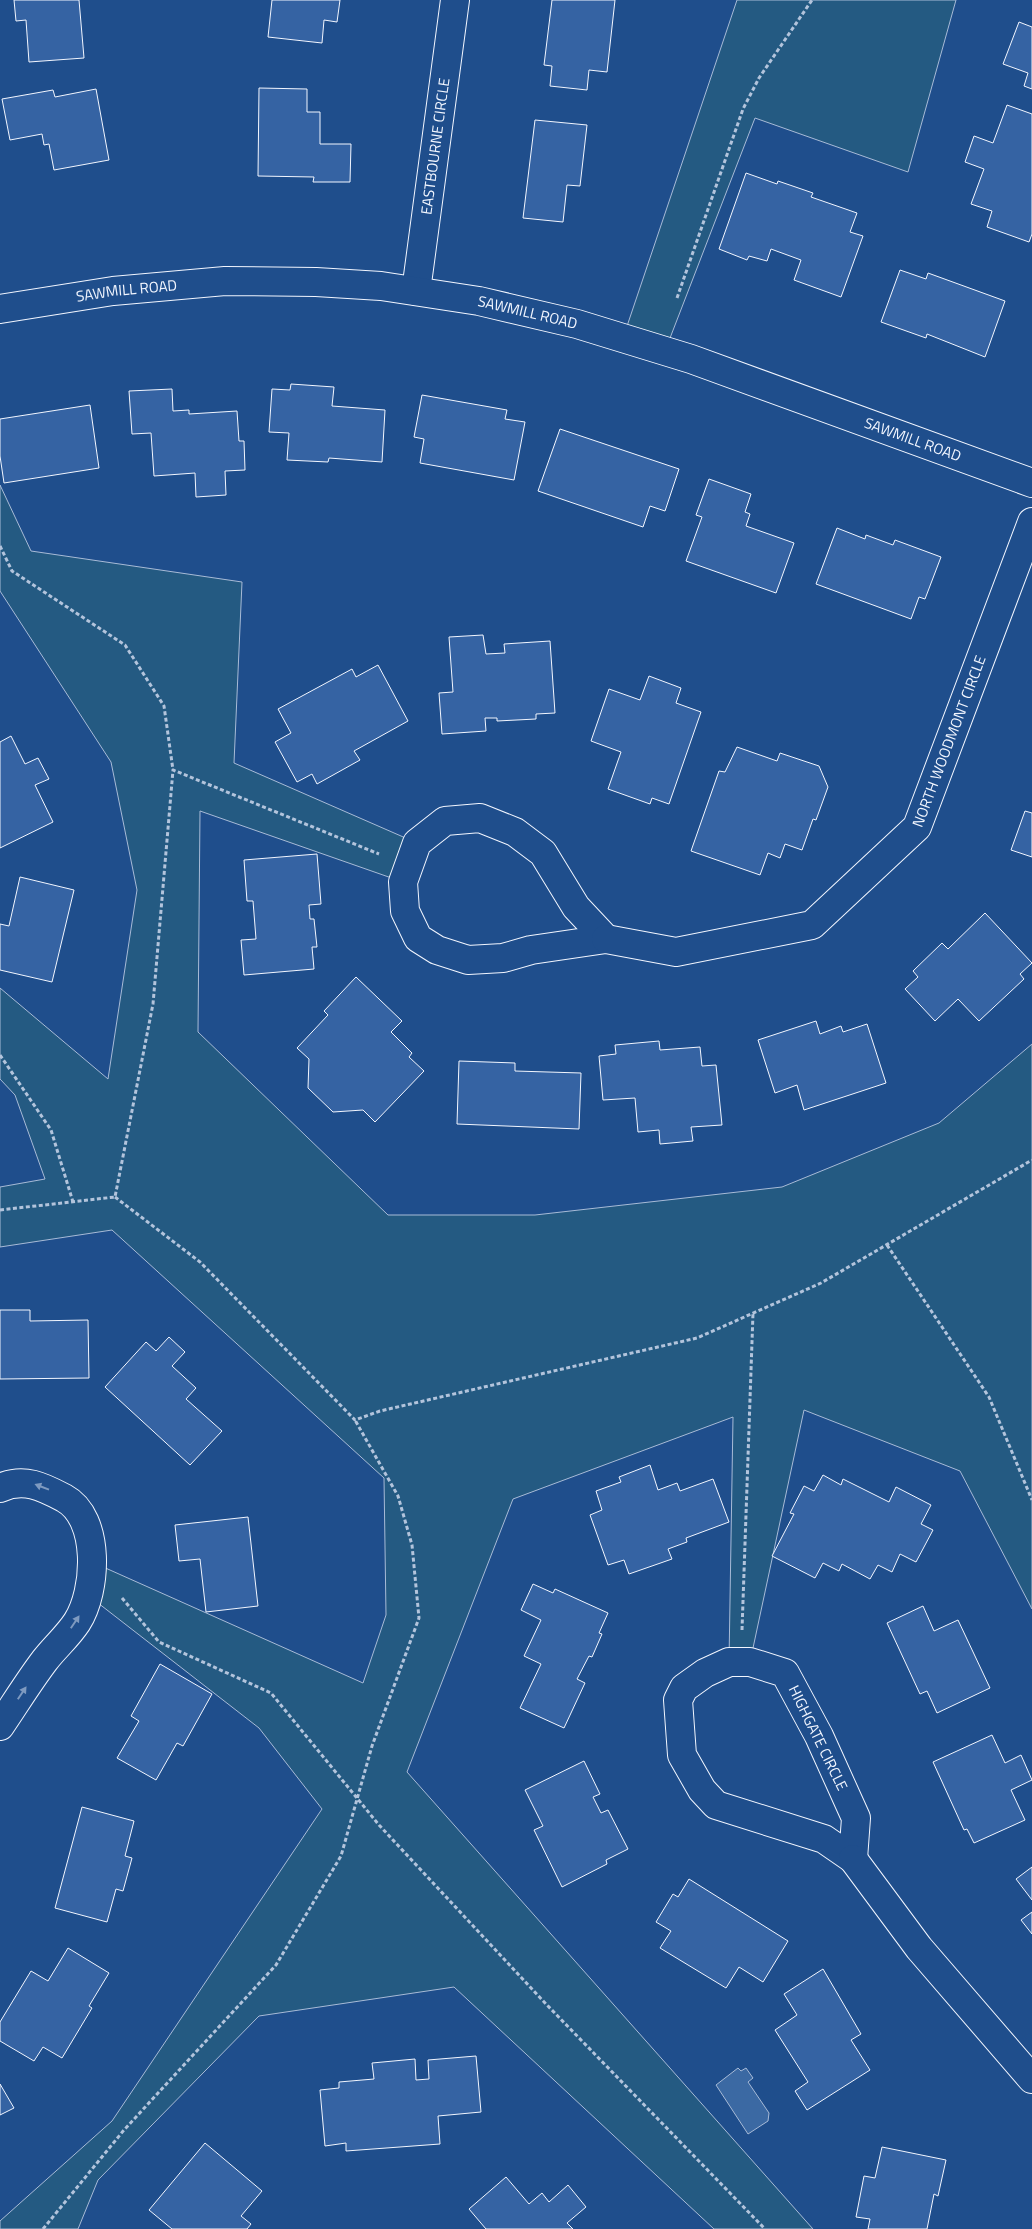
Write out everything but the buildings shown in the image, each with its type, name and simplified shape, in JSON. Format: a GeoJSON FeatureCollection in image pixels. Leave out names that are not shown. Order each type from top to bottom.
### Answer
{"type":"FeatureCollection","features":[{"type":"Feature","properties":{"kind":"street","name":"EASTBOURNE CIRCLE"},"geometry":{"type":"LineString","coordinates":[[416,291],[455,0]]}},
{"type":"Feature","properties":{"kind":"street","name":"SAWMILL ROAD"},"geometry":{"type":"LineString","coordinates":[[0,309],[112,291],[226,281],[381,286],[479,301],[577,324],[691,359],[1032,483]]}},
{"type":"Feature","properties":{"kind":"street","name":"NORTH WOODMONT CIRCLE"},"geometry":{"type":"LineString","coordinates":[[606,939],[576,907],[543,853],[515,832],[480,818],[445,821],[417,843],[404,882],[405,911],[418,938],[437,950],[468,960],[503,958],[531,950],[606,939],[676,952],[812,925],[917,827],[1032,522]]}},
{"type":"Feature","properties":{"kind":"street"},"geometry":{"type":"LineString","coordinates":[[0,1488],[28,1482],[44,1487],[74,1503],[90,1533],[92,1562],[89,1596],[77,1622],[45,1660],[0,1726]]}},
{"type":"Feature","properties":{"kind":"street","name":"HIGHGATE CIRCLE"},"geometry":{"type":"LineString","coordinates":[[853,1860],[856,1818],[818,1736],[785,1672],[750,1662],[729,1662],[705,1673],[684,1688],[678,1700],[682,1755],[702,1790],[716,1805],[824,1839],[853,1860],[919,1948],[1032,2079]]}},
{"type":"Feature","properties":{"kind":"path"},"geometry":{"type":"LineString","coordinates":[[677,298],[743,109],[760,78],[812,0]]}},
{"type":"Feature","properties":{"kind":"path"},"geometry":{"type":"LineString","coordinates":[[0,546],[12,571],[124,645],[164,706],[173,770],[153,1004],[115,1197]]}},
{"type":"Feature","properties":{"kind":"path"},"geometry":{"type":"LineString","coordinates":[[173,770],[409,866]]}},
{"type":"Feature","properties":{"kind":"path"},"geometry":{"type":"LineString","coordinates":[[0,1055],[51,1130],[73,1202]]}},
{"type":"Feature","properties":{"kind":"path"},"geometry":{"type":"LineString","coordinates":[[355,1420],[380,1411],[697,1338],[821,1284],[1032,1160]]}},
{"type":"Feature","properties":{"kind":"path"},"geometry":{"type":"LineString","coordinates":[[0,1210],[115,1197],[200,1262],[355,1420],[398,1496],[412,1545],[419,1618],[372,1746],[342,1856],[276,1965],[124,2130],[43,2229]]}},
{"type":"Feature","properties":{"kind":"path"},"geometry":{"type":"LineString","coordinates":[[887,1245],[989,1397],[1032,1500]]}},
{"type":"Feature","properties":{"kind":"path"},"geometry":{"type":"LineString","coordinates":[[740,1662],[753,1314]]}},
{"type":"Feature","properties":{"kind":"path"},"geometry":{"type":"LineString","coordinates":[[92,1562],[159,1642],[271,1693],[386,1833],[546,2004],[764,2229]]}},
{"type":"Feature","properties":{"kind":"shaded area"},"geometry":{"type":"Polygon","coordinates":[[[737,0],[956,0],[908,172],[755,118],[665,351],[623,338],[737,0]]]}},
{"type":"Feature","properties":{"kind":"shaded area"},"geometry":{"type":"Polygon","coordinates":[[[0,485],[31,551],[242,582],[234,763],[417,843],[403,882],[200,811],[198,1032],[388,1215],[535,1215],[782,1187],[939,1123],[1032,1044],[1032,1609],[960,1471],[804,1410],[750,1662],[729,1662],[733,1417],[513,1499],[407,1772],[813,2229],[714,2229],[454,1987],[259,2016],[98,2180],[78,2229],[0,2229],[0,2221],[112,2121],[322,1809],[259,1728],[89,1596],[92,1562],[363,1683],[386,1615],[384,1478],[112,1230],[0,1247],[0,1187],[45,1179],[15,1095],[0,1079],[0,988],[108,1079],[137,890],[111,762],[0,591],[0,485]]]}},
{"type":"Feature","properties":{"kind":"shaded area"},"geometry":{"type":"Polygon","coordinates":[[[738,2068],[741,2071],[746,2068],[753,2078],[748,2082],[769,2113],[768,2121],[748,2134],[716,2085],[738,2068]]]}}]}
